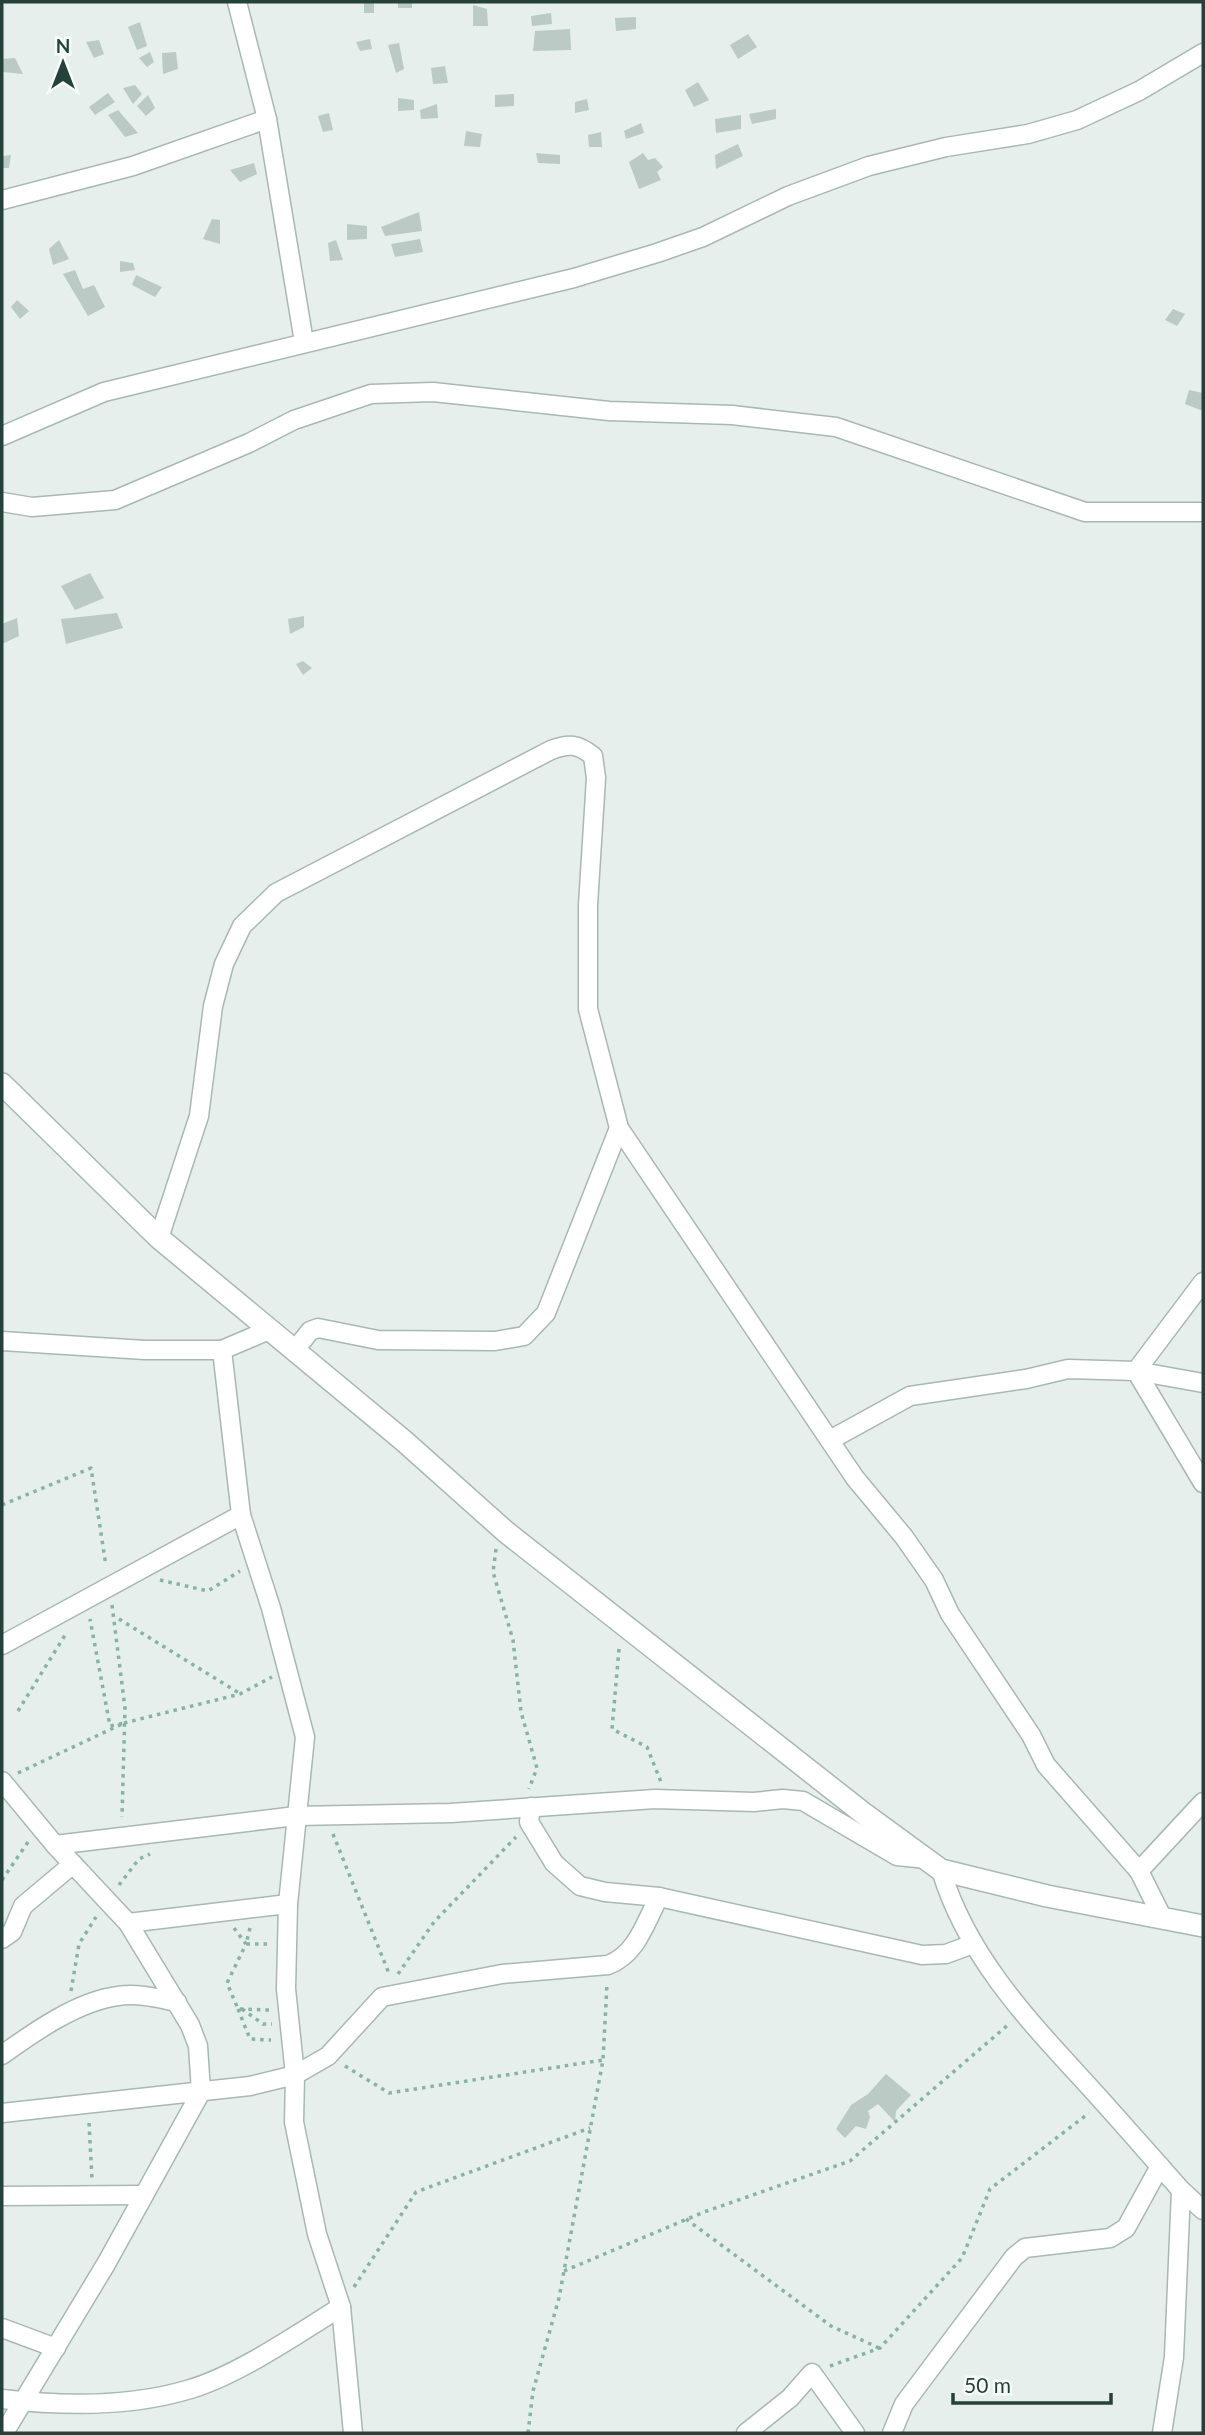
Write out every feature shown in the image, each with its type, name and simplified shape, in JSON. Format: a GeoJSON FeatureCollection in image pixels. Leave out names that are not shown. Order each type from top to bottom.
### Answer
{"type":"FeatureCollection","features":[{"type":"Feature","properties":{"kind":"street"},"geometry":{"type":"LineString","coordinates":[[237,2],[267,119],[304,342]]}},
{"type":"Feature","properties":{"kind":"street"},"geometry":{"type":"LineString","coordinates":[[2,436],[104,392],[574,278],[703,237],[788,196],[869,166],[946,147],[1028,134],[1077,120],[1139,90],[1203,54]]}},
{"type":"Feature","properties":{"kind":"street"},"geometry":{"type":"LineString","coordinates":[[2,200],[133,166],[267,119]]}},
{"type":"Feature","properties":{"kind":"street"},"geometry":{"type":"LineString","coordinates":[[2,502],[32,506],[115,499],[249,443],[294,420],[371,394],[433,392],[609,411],[802,422],[836,427],[1086,512],[1203,512]]}},
{"type":"Feature","properties":{"kind":"street"},"geometry":{"type":"LineString","coordinates":[[159,1238],[199,1116],[213,1006],[224,964],[242,926],[276,893],[566,745],[580,745],[593,756],[595,767],[588,905],[588,1009],[619,1128],[830,1440],[934,1580],[950,1614],[1031,1735],[1046,1765],[1139,1871],[1162,1917]]}},
{"type":"Feature","properties":{"kind":"street"},"geometry":{"type":"LineString","coordinates":[[2,1084],[159,1238],[295,1350],[500,1526],[934,1865],[973,1944],[1022,2013],[1181,2190],[1203,2210]]}},
{"type":"Feature","properties":{"kind":"street"},"geometry":{"type":"LineString","coordinates":[[295,1350],[310,1331],[318,1328],[378,1340],[495,1340],[524,1336],[546,1312],[619,1128]]}},
{"type":"Feature","properties":{"kind":"street"},"geometry":{"type":"LineString","coordinates":[[1136,1371],[1203,1283]]}},
{"type":"Feature","properties":{"kind":"street"},"geometry":{"type":"LineString","coordinates":[[2,1341],[145,1350],[222,1350],[269,1330]]}},
{"type":"Feature","properties":{"kind":"street"},"geometry":{"type":"LineString","coordinates":[[222,1350],[241,1515],[287,1669],[306,1748],[296,1816],[288,1904],[283,2018],[295,2075],[294,2122],[317,2234],[341,2307],[352,2433]]}},
{"type":"Feature","properties":{"kind":"street"},"geometry":{"type":"LineString","coordinates":[[830,1440],[910,1396],[1026,1379],[1068,1369],[1136,1371],[1203,1382]]}},
{"type":"Feature","properties":{"kind":"street"},"geometry":{"type":"LineString","coordinates":[[1136,1371],[1203,1483]]}},
{"type":"Feature","properties":{"kind":"street"},"geometry":{"type":"LineString","coordinates":[[2,1645],[241,1515]]}},
{"type":"Feature","properties":{"kind":"street"},"geometry":{"type":"LineString","coordinates":[[2,1781],[55,1846],[128,1923],[177,2002],[198,2046],[201,2092],[56,2348],[4,2433]]}},
{"type":"Feature","properties":{"kind":"street"},"geometry":{"type":"LineString","coordinates":[[55,1846],[296,1816],[668,1800],[803,1801],[897,1856],[1047,1896],[1203,1926]]}},
{"type":"Feature","properties":{"kind":"street"},"geometry":{"type":"LineString","coordinates":[[1139,1871],[1203,1802]]}},
{"type":"Feature","properties":{"kind":"street"},"geometry":{"type":"LineString","coordinates":[[529,1807],[554,1863],[580,1886],[605,1892],[659,1897],[922,1955],[946,1954],[973,1944]]}},
{"type":"Feature","properties":{"kind":"street"},"geometry":{"type":"LineString","coordinates":[[2,1940],[12,1932],[23,1906],[73,1864]]}},
{"type":"Feature","properties":{"kind":"street"},"geometry":{"type":"LineString","coordinates":[[2,2113],[250,2086],[295,2075],[328,2056],[382,1997],[502,1974],[608,1965],[622,1960],[632,1950],[659,1897]]}},
{"type":"Feature","properties":{"kind":"street"},"geometry":{"type":"LineString","coordinates":[[128,1923],[288,1904]]}},
{"type":"Feature","properties":{"kind":"street"},"geometry":{"type":"LineString","coordinates":[[2,2055],[65,2014],[115,1996],[143,1995],[177,2002]]}},
{"type":"Feature","properties":{"kind":"street"},"geometry":{"type":"LineString","coordinates":[[892,2433],[904,2404],[1014,2257],[1025,2249],[1110,2238],[1126,2228],[1160,2166]]}},
{"type":"Feature","properties":{"kind":"street"},"geometry":{"type":"LineString","coordinates":[[1162,2433],[1174,2357],[1181,2190]]}},
{"type":"Feature","properties":{"kind":"street"},"geometry":{"type":"LineString","coordinates":[[2,2196],[143,2195]]}},
{"type":"Feature","properties":{"kind":"street"},"geometry":{"type":"LineString","coordinates":[[2,2399],[24,2402],[141,2400],[189,2390],[280,2346],[341,2307]]}},
{"type":"Feature","properties":{"kind":"street"},"geometry":{"type":"LineString","coordinates":[[2,2328],[56,2348]]}},
{"type":"Feature","properties":{"kind":"street"},"geometry":{"type":"LineString","coordinates":[[746,2433],[790,2398],[812,2373],[855,2433]]}},
{"type":"Feature","properties":{"kind":"path"},"geometry":{"type":"LineString","coordinates":[[2,1505],[91,1468]]}},
{"type":"Feature","properties":{"kind":"path"},"geometry":{"type":"LineString","coordinates":[[326,1816],[393,1982],[434,1922],[529,1807],[537,1768],[521,1712],[513,1640],[493,1572],[500,1526]]}},
{"type":"Feature","properties":{"kind":"path"},"geometry":{"type":"LineString","coordinates":[[134,1574],[208,1591],[256,1561]]}},
{"type":"Feature","properties":{"kind":"path"},"geometry":{"type":"LineString","coordinates":[[87,1600],[110,1726],[240,1694],[287,1669]]}},
{"type":"Feature","properties":{"kind":"path"},"geometry":{"type":"LineString","coordinates":[[18,1711],[87,1600]]}},
{"type":"Feature","properties":{"kind":"path"},"geometry":{"type":"LineString","coordinates":[[119,1619],[240,1694]]}},
{"type":"Feature","properties":{"kind":"path"},"geometry":{"type":"LineString","coordinates":[[622,1622],[612,1728],[647,1747],[668,1800]]}},
{"type":"Feature","properties":{"kind":"path"},"geometry":{"type":"LineString","coordinates":[[122,1836],[125,1707]]}},
{"type":"Feature","properties":{"kind":"path"},"geometry":{"type":"LineString","coordinates":[[2,1781],[124,1723]]}},
{"type":"Feature","properties":{"kind":"path"},"geometry":{"type":"LineString","coordinates":[[2,1880],[40,1826]]}},
{"type":"Feature","properties":{"kind":"path"},"geometry":{"type":"LineString","coordinates":[[223,1912],[246,1944],[227,1983],[240,2009],[250,2039],[277,2040]]}},
{"type":"Feature","properties":{"kind":"path"},"geometry":{"type":"LineString","coordinates":[[527,2433],[533,2391],[564,2271],[603,2060],[608,1965]]}},
{"type":"Feature","properties":{"kind":"path"},"geometry":{"type":"LineString","coordinates":[[240,2009],[283,2018]]}},
{"type":"Feature","properties":{"kind":"path"},"geometry":{"type":"LineString","coordinates":[[240,2009],[263,2024],[283,2018]]}},
{"type":"Feature","properties":{"kind":"path"},"geometry":{"type":"LineString","coordinates":[[564,2271],[686,2219],[850,2161],[1022,2013]]}},
{"type":"Feature","properties":{"kind":"path"},"geometry":{"type":"LineString","coordinates":[[328,2056],[389,2093],[603,2060]]}},
{"type":"Feature","properties":{"kind":"path"},"geometry":{"type":"LineString","coordinates":[[812,2373],[880,2348],[962,2258],[990,2189],[1103,2102]]}},
{"type":"Feature","properties":{"kind":"path"},"geometry":{"type":"LineString","coordinates":[[89,2104],[93,2195]]}},
{"type":"Feature","properties":{"kind":"path"},"geometry":{"type":"LineString","coordinates":[[341,2307],[416,2192],[590,2128]]}},
{"type":"Feature","properties":{"kind":"path"},"geometry":{"type":"LineString","coordinates":[[686,2219],[831,2326],[880,2348]]}},
{"type":"Feature","properties":{"kind":"building"},"geometry":{"type":"Polygon","coordinates":[[[364,2],[374,2],[374,13],[364,13],[364,2]]]}},
{"type":"Feature","properties":{"kind":"building"},"geometry":{"type":"Polygon","coordinates":[[[398,2],[412,2],[412,8],[398,8],[398,2]]]}},
{"type":"Feature","properties":{"kind":"building"},"geometry":{"type":"Polygon","coordinates":[[[473,5],[487,9],[488,26],[473,26],[473,5]]]}},
{"type":"Feature","properties":{"kind":"building"},"geometry":{"type":"Polygon","coordinates":[[[551,13],[552,24],[532,26],[531,16],[551,13]]]}},
{"type":"Feature","properties":{"kind":"building"},"geometry":{"type":"Polygon","coordinates":[[[636,17],[636,29],[616,31],[615,18],[636,17]]]}},
{"type":"Feature","properties":{"kind":"building"},"geometry":{"type":"Polygon","coordinates":[[[140,22],[147,46],[137,50],[128,27],[140,22]]]}},
{"type":"Feature","properties":{"kind":"building"},"geometry":{"type":"Polygon","coordinates":[[[570,29],[571,50],[533,51],[535,31],[570,29]]]}},
{"type":"Feature","properties":{"kind":"building"},"geometry":{"type":"Polygon","coordinates":[[[748,34],[757,47],[738,59],[730,45],[748,34]]]}},
{"type":"Feature","properties":{"kind":"building"},"geometry":{"type":"Polygon","coordinates":[[[370,39],[372,49],[360,51],[356,42],[370,39]]]}},
{"type":"Feature","properties":{"kind":"building"},"geometry":{"type":"Polygon","coordinates":[[[99,40],[104,54],[94,58],[86,42],[99,40]]]}},
{"type":"Feature","properties":{"kind":"building"},"geometry":{"type":"Polygon","coordinates":[[[399,43],[404,69],[396,73],[388,45],[399,43]]]}},
{"type":"Feature","properties":{"kind":"building"},"geometry":{"type":"Polygon","coordinates":[[[150,52],[154,62],[147,67],[139,58],[150,52]]]}},
{"type":"Feature","properties":{"kind":"building"},"geometry":{"type":"Polygon","coordinates":[[[176,52],[178,69],[163,74],[162,53],[176,52]]]}},
{"type":"Feature","properties":{"kind":"building"},"geometry":{"type":"Polygon","coordinates":[[[15,58],[23,74],[3,72],[2,59],[15,58]]]}},
{"type":"Feature","properties":{"kind":"building"},"geometry":{"type":"Polygon","coordinates":[[[445,66],[448,83],[433,84],[431,68],[445,66]]]}},
{"type":"Feature","properties":{"kind":"building"},"geometry":{"type":"Polygon","coordinates":[[[698,82],[709,100],[694,107],[685,90],[698,82]]]}},
{"type":"Feature","properties":{"kind":"building"},"geometry":{"type":"Polygon","coordinates":[[[135,85],[142,94],[133,104],[123,88],[135,85]]]}},
{"type":"Feature","properties":{"kind":"building"},"geometry":{"type":"Polygon","coordinates":[[[108,93],[115,102],[95,115],[89,107],[108,93]]]}},
{"type":"Feature","properties":{"kind":"building"},"geometry":{"type":"Polygon","coordinates":[[[514,94],[514,106],[495,107],[495,95],[514,94]]]}},
{"type":"Feature","properties":{"kind":"building"},"geometry":{"type":"Polygon","coordinates":[[[148,95],[155,108],[146,116],[137,106],[148,95]]]}},
{"type":"Feature","properties":{"kind":"building"},"geometry":{"type":"Polygon","coordinates":[[[398,98],[414,100],[414,110],[398,111],[398,98]]]}},
{"type":"Feature","properties":{"kind":"building"},"geometry":{"type":"Polygon","coordinates":[[[587,99],[589,110],[575,113],[575,102],[587,99]]]}},
{"type":"Feature","properties":{"kind":"building"},"geometry":{"type":"Polygon","coordinates":[[[437,104],[438,118],[421,119],[420,110],[437,104]]]}},
{"type":"Feature","properties":{"kind":"building"},"geometry":{"type":"Polygon","coordinates":[[[776,109],[776,119],[752,124],[749,114],[776,109]]]}},
{"type":"Feature","properties":{"kind":"building"},"geometry":{"type":"Polygon","coordinates":[[[118,110],[138,133],[125,137],[108,115],[118,110]]]}},
{"type":"Feature","properties":{"kind":"building"},"geometry":{"type":"Polygon","coordinates":[[[329,113],[333,130],[323,132],[318,116],[329,113]]]}},
{"type":"Feature","properties":{"kind":"building"},"geometry":{"type":"Polygon","coordinates":[[[741,115],[741,129],[716,133],[715,119],[741,115]]]}},
{"type":"Feature","properties":{"kind":"building"},"geometry":{"type":"Polygon","coordinates":[[[641,123],[644,133],[626,139],[624,131],[641,123]]]}},
{"type":"Feature","properties":{"kind":"building"},"geometry":{"type":"Polygon","coordinates":[[[466,131],[482,134],[480,147],[464,146],[466,131]]]}},
{"type":"Feature","properties":{"kind":"building"},"geometry":{"type":"Polygon","coordinates":[[[601,132],[602,147],[589,147],[588,135],[601,132]]]}},
{"type":"Feature","properties":{"kind":"building"},"geometry":{"type":"Polygon","coordinates":[[[738,144],[743,156],[716,169],[715,155],[738,144]]]}},
{"type":"Feature","properties":{"kind":"building"},"geometry":{"type":"Polygon","coordinates":[[[536,153],[560,155],[560,164],[538,163],[536,153]]]}},
{"type":"Feature","properties":{"kind":"building"},"geometry":{"type":"Polygon","coordinates":[[[643,153],[648,160],[655,158],[663,167],[657,172],[661,180],[639,189],[629,162],[643,153]]]}},
{"type":"Feature","properties":{"kind":"building"},"geometry":{"type":"Polygon","coordinates":[[[11,155],[9,168],[2,168],[2,156],[11,155]]]}},
{"type":"Feature","properties":{"kind":"building"},"geometry":{"type":"Polygon","coordinates":[[[254,163],[257,174],[240,182],[230,170],[254,163]]]}},
{"type":"Feature","properties":{"kind":"building"},"geometry":{"type":"Polygon","coordinates":[[[419,212],[422,231],[385,236],[381,227],[419,212]]]}},
{"type":"Feature","properties":{"kind":"building"},"geometry":{"type":"Polygon","coordinates":[[[212,219],[220,220],[220,244],[203,239],[212,219]]]}},
{"type":"Feature","properties":{"kind":"building"},"geometry":{"type":"Polygon","coordinates":[[[347,224],[367,226],[367,239],[347,240],[347,224]]]}},
{"type":"Feature","properties":{"kind":"building"},"geometry":{"type":"Polygon","coordinates":[[[420,239],[423,252],[395,257],[391,244],[420,239]]]}},
{"type":"Feature","properties":{"kind":"building"},"geometry":{"type":"Polygon","coordinates":[[[59,240],[69,259],[53,265],[49,249],[59,240]]]}},
{"type":"Feature","properties":{"kind":"building"},"geometry":{"type":"Polygon","coordinates":[[[336,240],[343,260],[330,261],[328,243],[336,240]]]}},
{"type":"Feature","properties":{"kind":"building"},"geometry":{"type":"Polygon","coordinates":[[[120,261],[133,263],[135,270],[120,272],[120,261]]]}},
{"type":"Feature","properties":{"kind":"building"},"geometry":{"type":"Polygon","coordinates":[[[75,270],[83,289],[94,285],[105,307],[88,316],[63,274],[75,270]]]}},
{"type":"Feature","properties":{"kind":"building"},"geometry":{"type":"Polygon","coordinates":[[[136,275],[162,287],[155,297],[132,285],[136,275]]]}},
{"type":"Feature","properties":{"kind":"building"},"geometry":{"type":"Polygon","coordinates":[[[17,300],[29,311],[20,319],[11,307],[17,300]]]}},
{"type":"Feature","properties":{"kind":"building"},"geometry":{"type":"Polygon","coordinates":[[[1173,309],[1185,314],[1177,326],[1165,320],[1173,309]]]}},
{"type":"Feature","properties":{"kind":"building"},"geometry":{"type":"Polygon","coordinates":[[[1189,390],[1203,393],[1203,411],[1185,404],[1189,390]]]}},
{"type":"Feature","properties":{"kind":"building"},"geometry":{"type":"Polygon","coordinates":[[[90,573],[104,598],[75,610],[61,586],[90,573]]]}},
{"type":"Feature","properties":{"kind":"building"},"geometry":{"type":"Polygon","coordinates":[[[117,613],[123,628],[66,644],[61,619],[117,613]]]}},
{"type":"Feature","properties":{"kind":"building"},"geometry":{"type":"Polygon","coordinates":[[[304,616],[304,627],[290,634],[288,619],[304,616]]]}},
{"type":"Feature","properties":{"kind":"building"},"geometry":{"type":"Polygon","coordinates":[[[17,618],[19,636],[2,644],[2,624],[17,618]]]}},
{"type":"Feature","properties":{"kind":"building"},"geometry":{"type":"Polygon","coordinates":[[[303,661],[312,668],[303,675],[296,664],[303,661]]]}},
{"type":"Feature","properties":{"kind":"building"},"geometry":{"type":"Polygon","coordinates":[[[886,2074],[911,2095],[896,2111],[895,2122],[878,2104],[868,2111],[870,2117],[866,2129],[856,2126],[845,2138],[836,2129],[851,2105],[868,2094],[886,2074]]]}}]}
